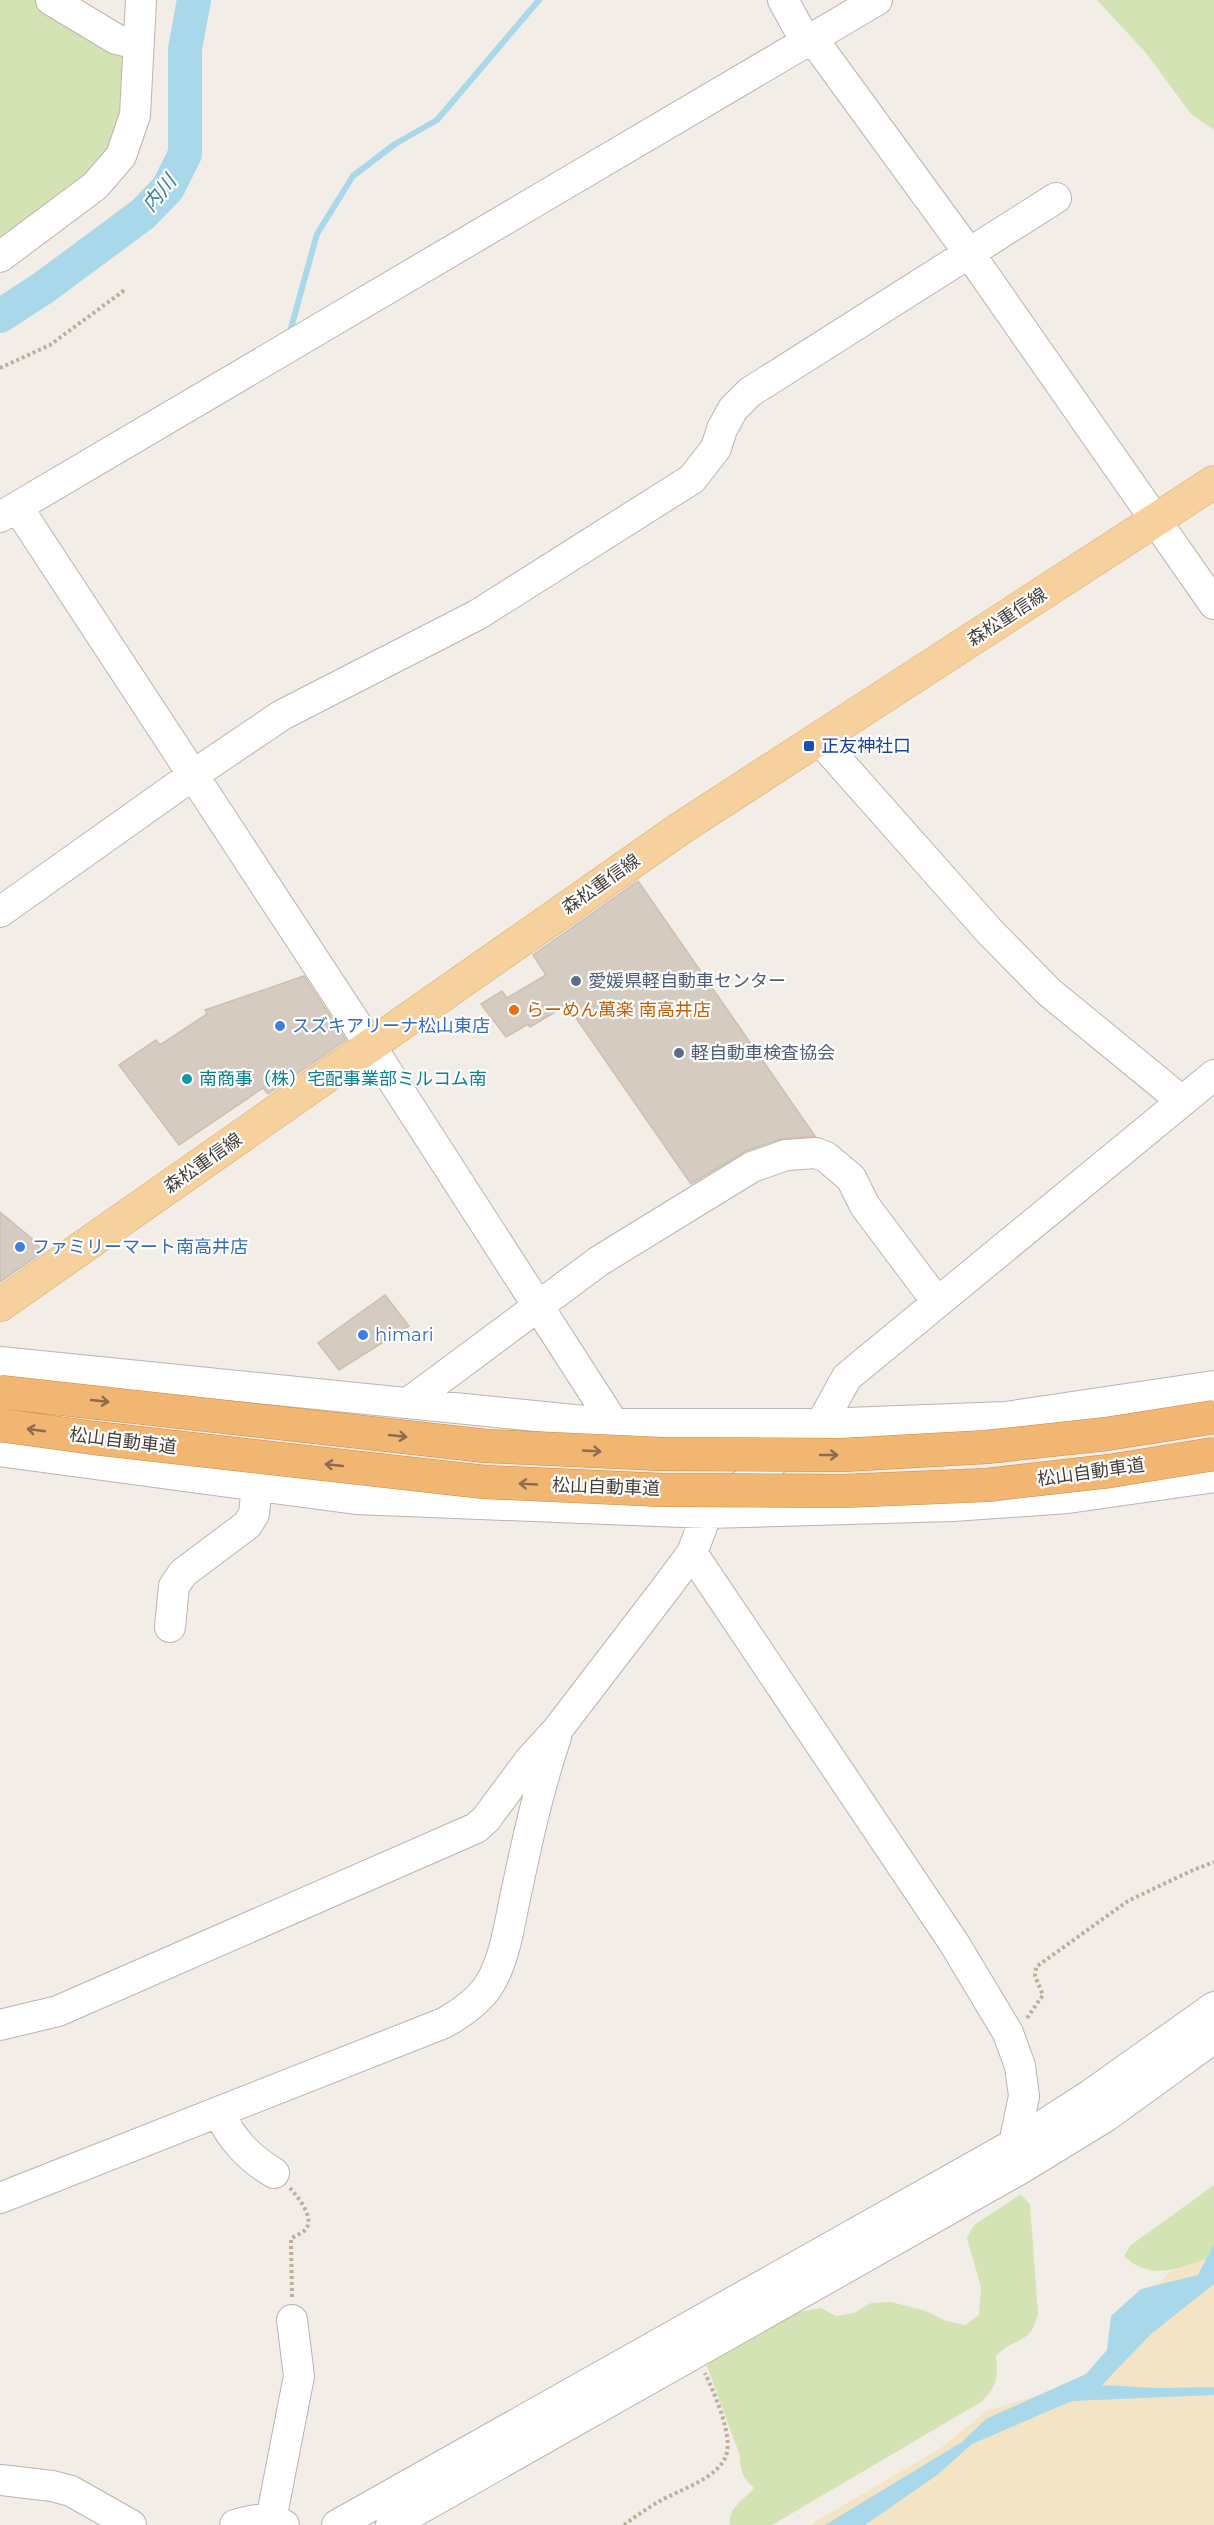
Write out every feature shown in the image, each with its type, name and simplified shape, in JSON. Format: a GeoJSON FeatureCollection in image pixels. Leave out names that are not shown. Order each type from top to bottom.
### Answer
{"type":"FeatureCollection","features":[{"type":"Feature","properties":{"kind":"highway","name":"松山自動車道"},"geometry":{"type":"LineString","coordinates":[[0,1392],[486,1446],[662,1454],[842,1455],[986,1447],[1106,1434],[1214,1417]]}},
{"type":"Feature","properties":{"kind":"highway","name":"松山自動車道"},"geometry":{"type":"LineString","coordinates":[[0,1425],[94,1438],[484,1482],[662,1490],[843,1491],[987,1485],[1110,1471],[1214,1454]]}},
{"type":"Feature","properties":{"kind":"main road","name":"森松重信線"},"geometry":{"type":"LineString","coordinates":[[0,1305],[681,828],[1214,482]]}},
{"type":"Feature","properties":{"kind":"street"},"geometry":{"type":"LineString","coordinates":[[51,0],[116,39],[137,44]]}},
{"type":"Feature","properties":{"kind":"street"},"geometry":{"type":"LineString","coordinates":[[0,257],[95,186],[120,156],[135,115],[141,0]]}},
{"type":"Feature","properties":{"kind":"street"},"geometry":{"type":"LineString","coordinates":[[783,0],[809,40],[969,253],[1214,604]]}},
{"type":"Feature","properties":{"kind":"street"},"geometry":{"type":"LineString","coordinates":[[614,1424],[193,775],[9,512],[877,0]]}},
{"type":"Feature","properties":{"kind":"street"},"geometry":{"type":"LineString","coordinates":[[0,912],[193,775],[282,716],[477,615],[692,479],[716,448],[722,429],[733,409],[750,392],[1056,198]]}},
{"type":"Feature","properties":{"kind":"street"},"geometry":{"type":"LineString","coordinates":[[819,739],[990,932],[1049,992],[1182,1101]]}},
{"type":"Feature","properties":{"kind":"street"},"geometry":{"type":"LineString","coordinates":[[0,2025],[58,2012],[476,1828],[486,1819],[529,1761],[558,1729],[692,1552],[707,1513],[821,1424],[847,1377],[1213,1077]]}},
{"type":"Feature","properties":{"kind":"street"},"geometry":{"type":"LineString","coordinates":[[408,1403],[599,1261],[752,1167],[786,1155],[816,1153],[826,1157],[851,1178],[864,1206],[937,1302]]}},
{"type":"Feature","properties":{"kind":"street"},"geometry":{"type":"LineString","coordinates":[[0,1362],[614,1424],[821,1424],[1006,1417],[1214,1386]]}},
{"type":"Feature","properties":{"kind":"street"},"geometry":{"type":"LineString","coordinates":[[0,1451],[356,1499],[707,1513],[953,1506],[1068,1498],[1214,1477]]}},
{"type":"Feature","properties":{"kind":"street"},"geometry":{"type":"LineString","coordinates":[[170,1627],[174,1586],[183,1573],[247,1525],[254,1514],[257,1486]]}},
{"type":"Feature","properties":{"kind":"street"},"geometry":{"type":"LineString","coordinates":[[692,1552],[954,1943],[1011,2041],[1020,2066],[1024,2096],[1014,2144]]}},
{"type":"Feature","properties":{"kind":"street"},"geometry":{"type":"LineString","coordinates":[[0,2198],[444,2023],[462,2013],[489,1985],[500,1957],[534,1807],[558,1729]]}},
{"type":"Feature","properties":{"kind":"street"},"geometry":{"type":"LineString","coordinates":[[337,2525],[1014,2144],[1090,2095],[1214,2007]]}},
{"type":"Feature","properties":{"kind":"street"},"geometry":{"type":"LineString","coordinates":[[391,2525],[1020,2169],[1105,2117],[1214,2038]]}},
{"type":"Feature","properties":{"kind":"street"},"geometry":{"type":"LineString","coordinates":[[219,2113],[243,2151],[255,2162],[274,2173]]}},
{"type":"Feature","properties":{"kind":"street"},"geometry":{"type":"LineString","coordinates":[[235,2525],[252,2520],[277,2523],[299,2376],[292,2320]]}},
{"type":"Feature","properties":{"kind":"street"},"geometry":{"type":"LineString","coordinates":[[0,2480],[52,2486],[70,2491],[131,2525]]}},
{"type":"Feature","properties":{"kind":"path"},"geometry":{"type":"LineString","coordinates":[[0,368],[50,345],[126,289]]}},
{"type":"Feature","properties":{"kind":"path"},"geometry":{"type":"LineString","coordinates":[[1011,2041],[1043,1995],[1035,1976],[1036,1967],[1128,1901],[1191,1871],[1214,1863]]}},
{"type":"Feature","properties":{"kind":"path"},"geometry":{"type":"LineString","coordinates":[[274,2173],[297,2196],[307,2213],[309,2223],[305,2230],[291,2239],[292,2320]]}},
{"type":"Feature","properties":{"kind":"path"},"geometry":{"type":"LineString","coordinates":[[624,2525],[658,2502],[707,2478],[721,2464],[727,2453],[727,2437],[721,2414],[697,2353]]}},
{"type":"Feature","properties":{"kind":"green space"},"geometry":{"type":"Polygon","coordinates":[[[0,0],[38,0],[94,35],[131,63],[130,86],[107,161],[0,248],[0,0]]]}},
{"type":"Feature","properties":{"kind":"green space"},"geometry":{"type":"Polygon","coordinates":[[[1097,0],[1214,0],[1214,130],[1191,114],[1146,53],[1097,0]]]}},
{"type":"Feature","properties":{"kind":"green space"},"geometry":{"type":"Polygon","coordinates":[[[1214,2185],[1214,2256],[1179,2268],[1156,2271],[1134,2264],[1124,2256],[1131,2245],[1214,2185]]]}},
{"type":"Feature","properties":{"kind":"green space"},"geometry":{"type":"Polygon","coordinates":[[[1021,2194],[1030,2205],[1038,2313],[1027,2336],[1003,2349],[996,2356],[995,2382],[981,2402],[772,2525],[730,2525],[734,2509],[754,2488],[742,2470],[740,2456],[707,2366],[710,2357],[794,2313],[821,2308],[836,2316],[854,2313],[871,2303],[891,2302],[926,2311],[946,2321],[965,2325],[979,2315],[981,2287],[967,2238],[974,2225],[1021,2194]]]}},
{"type":"Feature","properties":{"kind":"sand"},"geometry":{"type":"Polygon","coordinates":[[[1214,2256],[1214,2525],[810,2525],[941,2448],[986,2411],[1095,2378],[1125,2319],[1170,2272],[1214,2256]]]}},
{"type":"Feature","properties":{"kind":"water"},"geometry":{"type":"Polygon","coordinates":[[[1214,2244],[1214,2284],[1151,2334],[1102,2385],[1159,2388],[1214,2387],[1214,2395],[1072,2401],[972,2444],[937,2475],[865,2525],[825,2525],[962,2442],[986,2419],[1086,2374],[1107,2350],[1111,2316],[1141,2289],[1198,2275],[1214,2244]]]}},
{"type":"Feature","properties":{"kind":"building","name":"軽自動車検査協会"},"geometry":{"type":"Polygon","coordinates":[[[638,881],[815,1136],[781,1139],[746,1151],[691,1184],[567,1005],[530,1027],[528,1024],[506,1037],[481,1004],[502,991],[507,998],[546,975],[533,955],[638,881]]]}},
{"type":"Feature","properties":{"kind":"building"},"geometry":{"type":"Polygon","coordinates":[[[304,976],[346,1040],[268,1094],[263,1088],[179,1145],[119,1065],[156,1040],[160,1045],[207,1014],[205,1010],[304,976]]]}},
{"type":"Feature","properties":{"kind":"building","name":"ファミリーマート南高井店"},"geometry":{"type":"Polygon","coordinates":[[[0,1212],[36,1242],[43,1252],[0,1282],[0,1212]]]}},
{"type":"Feature","properties":{"kind":"building","name":"himari"},"geometry":{"type":"Polygon","coordinates":[[[385,1295],[409,1326],[339,1370],[318,1343],[385,1295]]]}},
{"type":"Feature","properties":{"kind":"waterway","name":"内川"},"geometry":{"type":"LineString","coordinates":[[0,316],[43,288],[143,214],[168,188],[185,154],[185,49],[194,0]]}},
{"type":"Feature","properties":{"kind":"waterway"},"geometry":{"type":"LineString","coordinates":[[298,330],[291,328],[317,234],[353,176],[395,144],[437,120],[539,0]]}},
{"type":"Feature","properties":{"kind":"place","name":"正友神社口"},"geometry":{"type":"Point","coordinates":[809,746]}},
{"type":"Feature","properties":{"kind":"place","name":"愛媛県軽自動車センター"},"geometry":{"type":"Point","coordinates":[576,981]}},
{"type":"Feature","properties":{"kind":"place","name":"らーめん萬楽 南高井店"},"geometry":{"type":"Point","coordinates":[514,1010]}},
{"type":"Feature","properties":{"kind":"place","name":"スズキアリーナ松山東店"},"geometry":{"type":"Point","coordinates":[280,1026]}},
{"type":"Feature","properties":{"kind":"place","name":"軽自動車検査協会"},"geometry":{"type":"Point","coordinates":[679,1053]}},
{"type":"Feature","properties":{"kind":"place","name":"南商事（株）宅配事業部ミルコム南"},"geometry":{"type":"Point","coordinates":[187,1079]}},
{"type":"Feature","properties":{"kind":"place","name":"ファミリーマート南高井店"},"geometry":{"type":"Point","coordinates":[20,1247]}},
{"type":"Feature","properties":{"kind":"place","name":"himari"},"geometry":{"type":"Point","coordinates":[363,1335]}}]}
